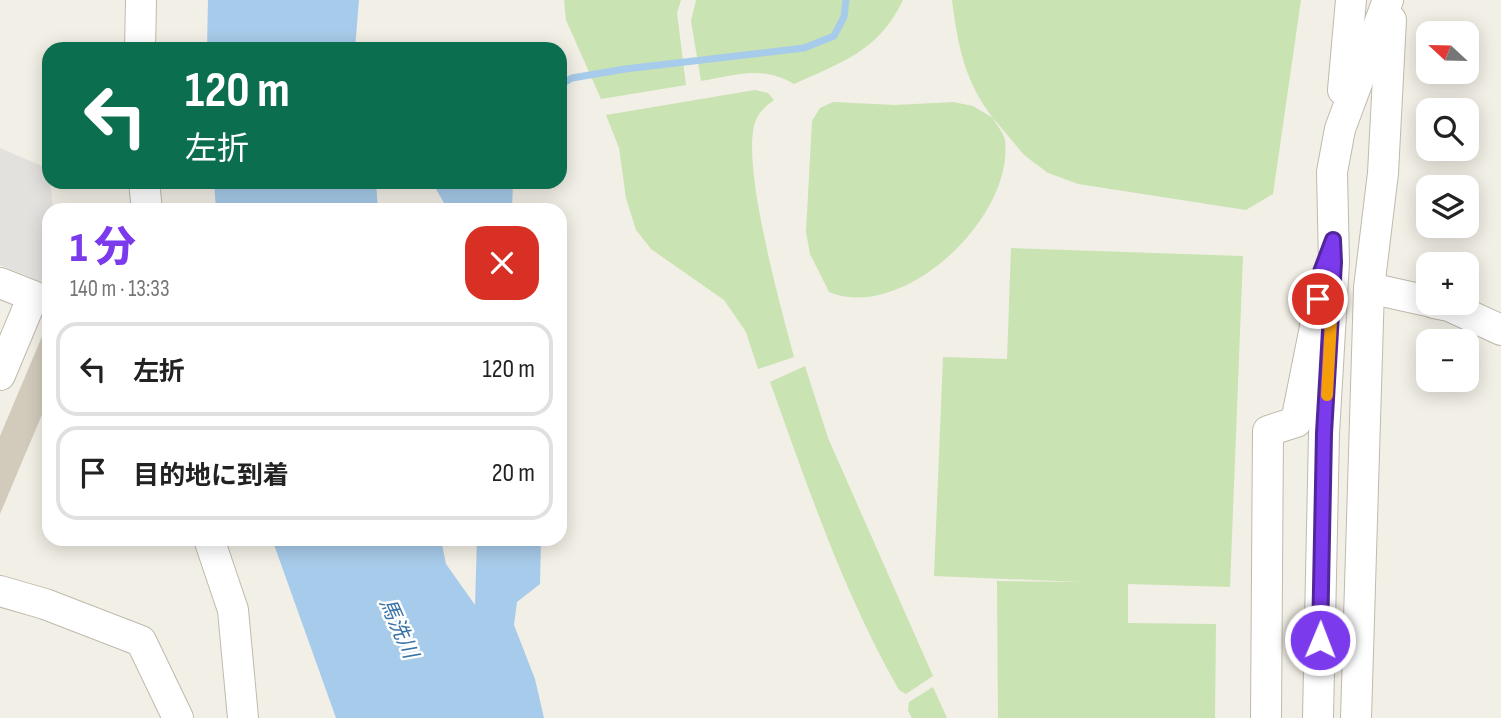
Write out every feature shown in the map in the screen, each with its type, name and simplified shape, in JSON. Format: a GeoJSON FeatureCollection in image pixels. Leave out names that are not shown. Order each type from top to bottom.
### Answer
{"type":"FeatureCollection","features":[{"type":"Feature","properties":{"kind":"street"},"geometry":{"type":"LineString","coordinates":[[140,42],[141,0]]}},
{"type":"Feature","properties":{"kind":"street"},"geometry":{"type":"LineString","coordinates":[[1318,718],[1324,433],[1334,262],[1332,172],[1340,129],[1351,0]]}},
{"type":"Feature","properties":{"kind":"street"},"geometry":{"type":"LineString","coordinates":[[1340,129],[1390,0]]}},
{"type":"Feature","properties":{"kind":"street"},"geometry":{"type":"LineString","coordinates":[[1356,718],[1369,289],[1383,173],[1390,0]]}},
{"type":"Feature","properties":{"kind":"street"},"geometry":{"type":"LineString","coordinates":[[1266,718],[1268,431],[1296,422],[1316,326],[1321,272],[1333,240]]}},
{"type":"Feature","properties":{"kind":"street"},"geometry":{"type":"LineString","coordinates":[[0,283],[33,296],[0,375]]}},
{"type":"Feature","properties":{"kind":"street"},"geometry":{"type":"LineString","coordinates":[[1369,289],[1416,299]]}},
{"type":"Feature","properties":{"kind":"street"},"geometry":{"type":"LineString","coordinates":[[1468,315],[1501,330]]}},
{"type":"Feature","properties":{"kind":"street"},"geometry":{"type":"LineString","coordinates":[[211,546],[233,610],[243,718]]}},
{"type":"Feature","properties":{"kind":"street"},"geometry":{"type":"LineString","coordinates":[[0,591],[45,604],[141,641],[178,718]]}},
{"type":"Feature","properties":{"kind":"green space"},"geometry":{"type":"Polygon","coordinates":[[[564,0],[681,0],[677,13],[686,85],[601,99],[566,20],[564,0]]]}},
{"type":"Feature","properties":{"kind":"green space"},"geometry":{"type":"Polygon","coordinates":[[[696,0],[903,0],[883,32],[871,43],[843,61],[794,84],[760,73],[701,81],[691,21],[696,0]]]}},
{"type":"Feature","properties":{"kind":"green space"},"geometry":{"type":"Polygon","coordinates":[[[952,0],[1301,0],[1273,194],[1246,210],[1078,184],[1048,173],[1024,155],[993,118],[975,90],[960,48],[952,0]]]}},
{"type":"Feature","properties":{"kind":"green space"},"geometry":{"type":"Polygon","coordinates":[[[755,90],[768,93],[774,100],[756,120],[752,140],[753,167],[764,236],[794,357],[758,369],[746,332],[724,300],[651,249],[636,230],[626,198],[619,148],[606,115],[755,90]]]}},
{"type":"Feature","properties":{"kind":"green space"},"geometry":{"type":"Polygon","coordinates":[[[833,102],[895,105],[953,102],[973,106],[993,118],[1005,138],[1003,171],[992,201],[973,230],[948,257],[920,278],[889,292],[858,298],[829,292],[810,254],[806,232],[812,121],[820,108],[833,102]]]}},
{"type":"Feature","properties":{"kind":"green space"},"geometry":{"type":"Polygon","coordinates":[[[1011,248],[1243,256],[1230,587],[1128,584],[1128,623],[1216,624],[1215,718],[998,718],[997,581],[1082,582],[934,576],[943,357],[1007,359],[1011,248]]]}},
{"type":"Feature","properties":{"kind":"green space"},"geometry":{"type":"Polygon","coordinates":[[[805,366],[828,438],[933,676],[906,694],[899,690],[879,653],[844,577],[770,382],[805,366]]]}},
{"type":"Feature","properties":{"kind":"green space"},"geometry":{"type":"Polygon","coordinates":[[[933,687],[947,718],[912,718],[908,711],[909,702],[933,687]]]}},
{"type":"Feature","properties":{"kind":"shaded area"},"geometry":{"type":"Polygon","coordinates":[[[0,148],[42,166],[42,189],[51,189],[52,203],[42,203],[42,282],[0,265],[0,148]]]}},
{"type":"Feature","properties":{"kind":"water"},"geometry":{"type":"Polygon","coordinates":[[[208,0],[359,0],[356,42],[207,42],[208,0]]]}},
{"type":"Feature","properties":{"kind":"water"},"geometry":{"type":"Polygon","coordinates":[[[214,189],[376,189],[378,203],[216,203],[214,189]]]}},
{"type":"Feature","properties":{"kind":"water"},"geometry":{"type":"Polygon","coordinates":[[[436,189],[513,189],[512,203],[444,203],[436,189]]]}},
{"type":"Feature","properties":{"kind":"water","name":"馬洗川"},"geometry":{"type":"Polygon","coordinates":[[[275,546],[442,546],[446,564],[475,605],[477,546],[541,546],[540,584],[517,602],[514,625],[535,679],[544,718],[336,718],[275,546]]]}},
{"type":"Feature","properties":{"kind":"building"},"geometry":{"type":"Polygon","coordinates":[[[42,337],[42,415],[0,514],[0,436],[42,337]]]}},
{"type":"Feature","properties":{"kind":"waterway"},"geometry":{"type":"LineString","coordinates":[[567,81],[625,69],[804,48],[834,36],[844,17],[846,0]]}},
{"type":"Feature","properties":{"kind":"slow traffic"},"geometry":{"type":"LineString","coordinates":[[1327,395],[1332,302]]}},
{"type":"Feature","properties":{"kind":"route"},"geometry":{"type":"LineString","coordinates":[[1318,299],[1321,272],[1333,240],[1324,433],[1320,640]]}}]}
